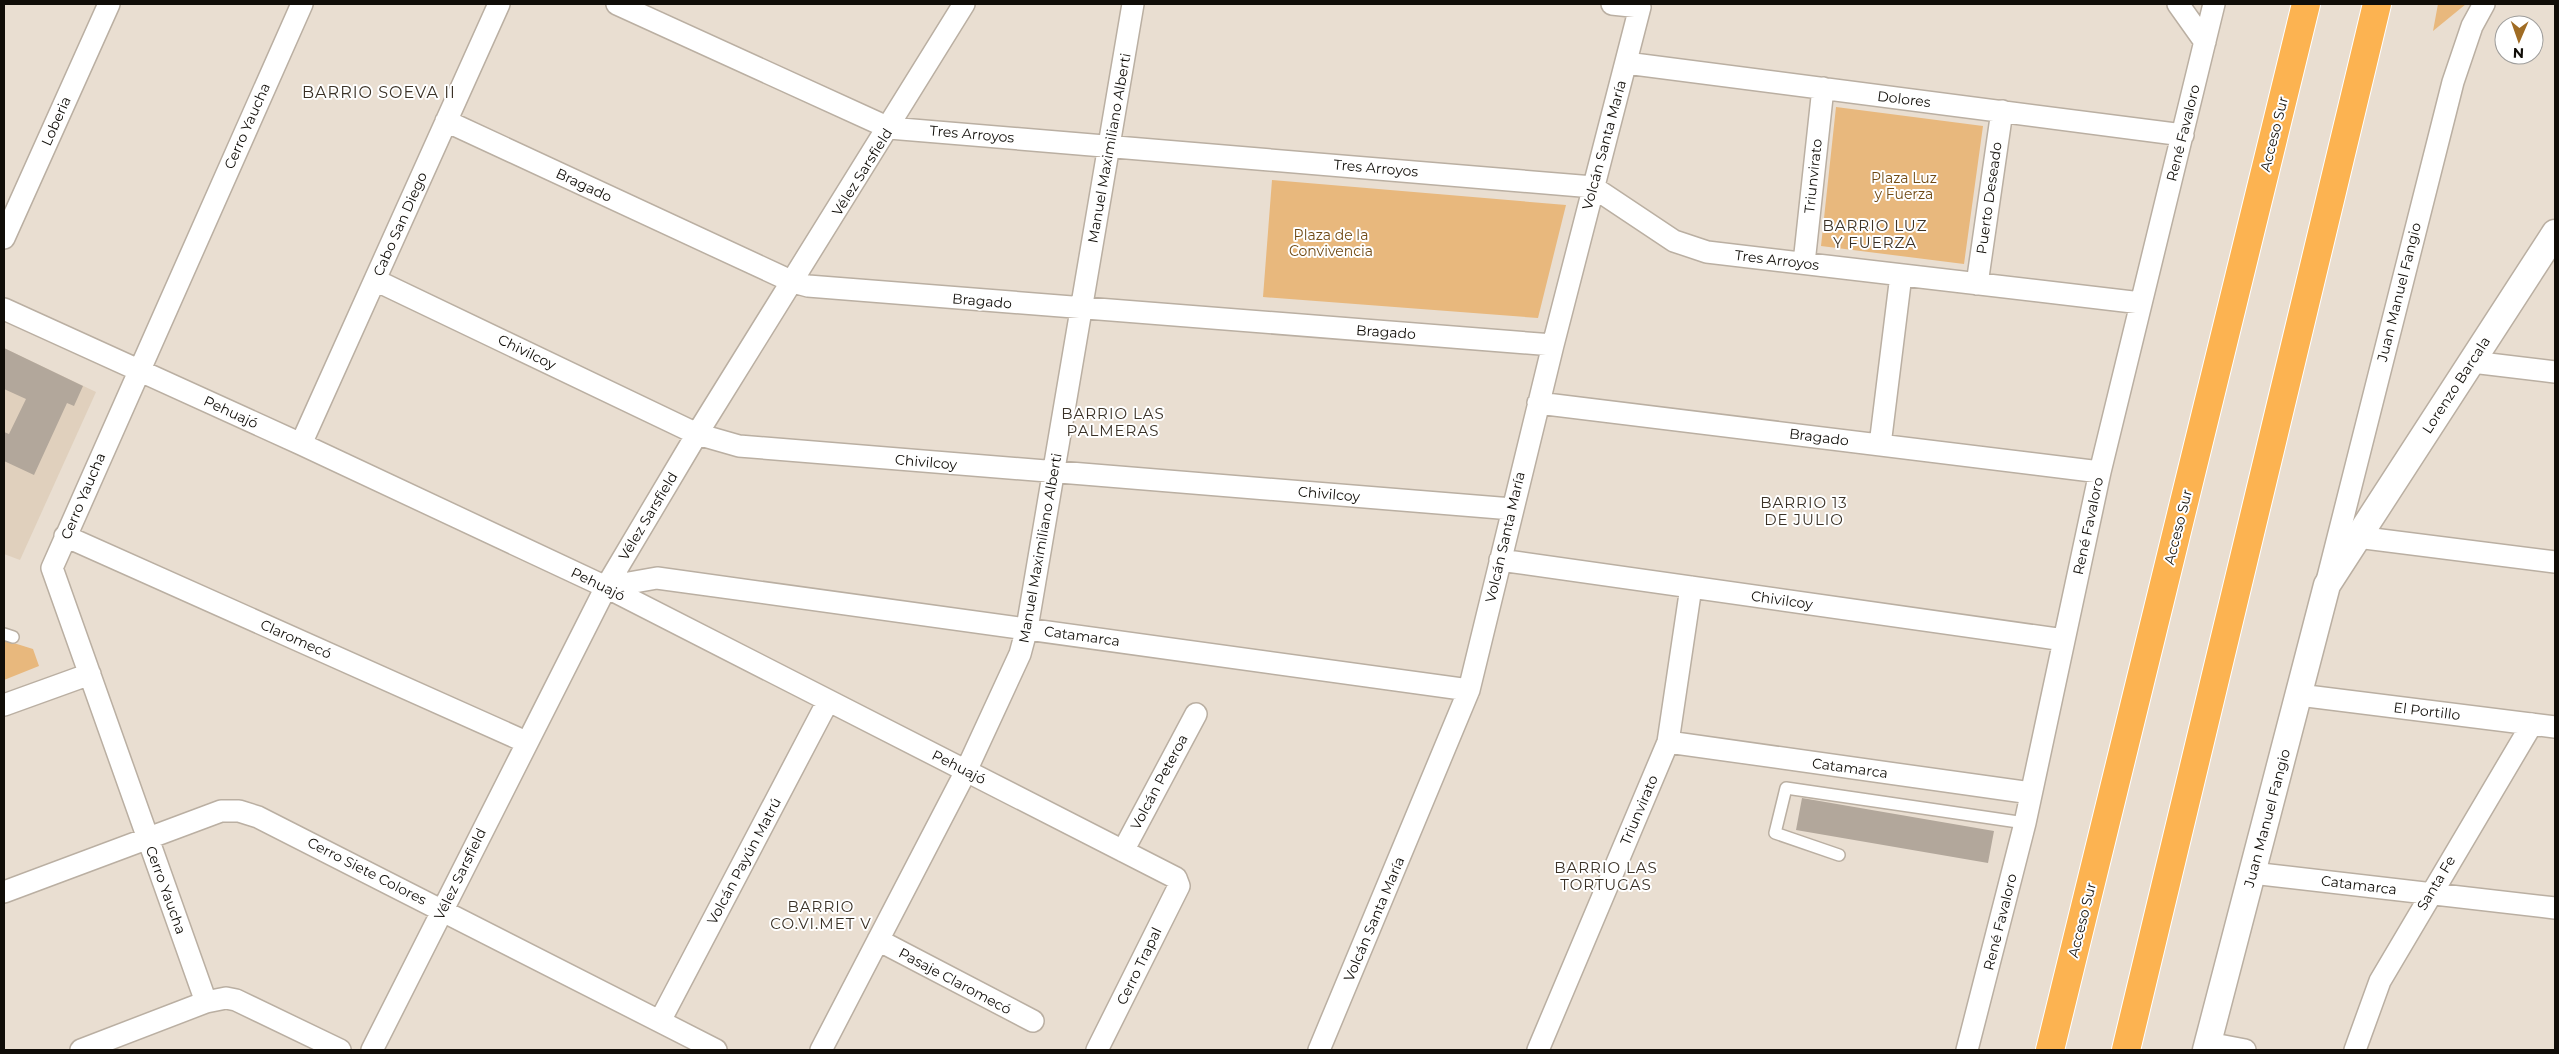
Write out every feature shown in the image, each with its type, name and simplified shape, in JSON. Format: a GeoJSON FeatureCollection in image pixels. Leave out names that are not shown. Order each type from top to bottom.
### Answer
{"type":"FeatureCollection","features":[{"type":"Feature","properties":{"kind":"highway","name":"Acceso Sur"},"geometry":{"type":"LineString","coordinates":[[2050,1050],[2306,4]]}},
{"type":"Feature","properties":{"kind":"highway"},"geometry":{"type":"LineString","coordinates":[[2126,1050],[2377,4]]}},
{"type":"Feature","properties":{"kind":"highway"},"geometry":{"type":"LineString","coordinates":[[2040,1050],[2080,926]]}},
{"type":"Feature","properties":{"kind":"street","name":"Loberia"},"geometry":{"type":"LineString","coordinates":[[4,238],[109,4]]}},
{"type":"Feature","properties":{"kind":"street","name":"Cerro Yaucha"},"geometry":{"type":"LineString","coordinates":[[206,1002],[52,568],[138,370],[302,4]]}},
{"type":"Feature","properties":{"kind":"street","name":"Cabo San Diego"},"geometry":{"type":"LineString","coordinates":[[301,444],[499,4]]}},
{"type":"Feature","properties":{"kind":"street","name":"Tres Arroyos"},"geometry":{"type":"LineString","coordinates":[[617,4],[888,128],[1593,187],[1674,241],[1690,248],[2142,303]]}},
{"type":"Feature","properties":{"kind":"street","name":"Vélez Sarsfield"},"geometry":{"type":"LineString","coordinates":[[372,1050],[606,587],[697,434],[964,4]]}},
{"type":"Feature","properties":{"kind":"street","name":"Manuel Maximiliano Alberti"},"geometry":{"type":"LineString","coordinates":[[821,1050],[966,771],[1020,654],[1027,628],[1133,4]]}},
{"type":"Feature","properties":{"kind":"street","name":"Volcán Santa María"},"geometry":{"type":"LineString","coordinates":[[1319,1050],[1469,690],[1552,345],[1640,7],[1612,4]]}},
{"type":"Feature","properties":{"kind":"street"},"geometry":{"type":"LineString","coordinates":[[2178,4],[2205,42]]}},
{"type":"Feature","properties":{"kind":"street","name":"René Favaloro"},"geometry":{"type":"LineString","coordinates":[[1967,1050],[2031,793],[2100,472],[2214,4]]}},
{"type":"Feature","properties":{"kind":"street","name":"Juan Manuel Fangio"},"geometry":{"type":"LineString","coordinates":[[2207,1047],[2299,695],[2453,82],[2472,26],[2484,4]]}},
{"type":"Feature","properties":{"kind":"street","name":"Dolores"},"geometry":{"type":"LineString","coordinates":[[1626,63],[2183,135]]}},
{"type":"Feature","properties":{"kind":"street","name":"Triunvirato"},"geometry":{"type":"LineString","coordinates":[[1804,263],[1823,88]]}},
{"type":"Feature","properties":{"kind":"street","name":"Puerto Deseado"},"geometry":{"type":"LineString","coordinates":[[1977,284],[2002,111]]}},
{"type":"Feature","properties":{"kind":"street","name":"Bragado"},"geometry":{"type":"LineString","coordinates":[[446,121],[793,282],[808,286],[1552,345]]}},
{"type":"Feature","properties":{"kind":"street","name":"Lorenzo Barcala"},"geometry":{"type":"LineString","coordinates":[[2357,537],[2555,233]]}},
{"type":"Feature","properties":{"kind":"street"},"geometry":{"type":"LineString","coordinates":[[1880,445],[1901,275]]}},
{"type":"Feature","properties":{"kind":"street","name":"Chivilcoy"},"geometry":{"type":"LineString","coordinates":[[375,280],[697,434],[739,446],[1512,509]]}},
{"type":"Feature","properties":{"kind":"street","name":"Pehuajó"},"geometry":{"type":"LineString","coordinates":[[4,309],[301,444],[606,587],[1176,878],[1179,882]]}},
{"type":"Feature","properties":{"kind":"street"},"geometry":{"type":"LineString","coordinates":[[2472,362],[2555,372]]}},
{"type":"Feature","properties":{"kind":"street","name":"Bragado"},"geometry":{"type":"LineString","coordinates":[[1538,403],[2100,472]]}},
{"type":"Feature","properties":{"kind":"street","name":"Claromecó"},"geometry":{"type":"LineString","coordinates":[[65,536],[526,742]]}},
{"type":"Feature","properties":{"kind":"street"},"geometry":{"type":"LineString","coordinates":[[2357,537],[2555,562]]}},
{"type":"Feature","properties":{"kind":"street","name":"Juan Manuel Fangio"},"geometry":{"type":"LineString","coordinates":[[2327,585],[2357,537]]}},
{"type":"Feature","properties":{"kind":"street","name":"Chivilcoy"},"geometry":{"type":"LineString","coordinates":[[1500,560],[2064,640]]}},
{"type":"Feature","properties":{"kind":"street","name":"Catamarca"},"geometry":{"type":"LineString","coordinates":[[606,587],[657,578],[1469,690]]}},
{"type":"Feature","properties":{"kind":"street","name":"Triunvirato"},"geometry":{"type":"LineString","coordinates":[[1538,1050],[1668,742],[1691,587]]}},
{"type":"Feature","properties":{"kind":"street"},"geometry":{"type":"LineString","coordinates":[[4,705],[90,674]]}},
{"type":"Feature","properties":{"kind":"street","name":"El Portillo"},"geometry":{"type":"LineString","coordinates":[[2299,695],[2555,727]]}},
{"type":"Feature","properties":{"kind":"street","name":"Volcán Payún Matrú"},"geometry":{"type":"LineString","coordinates":[[660,1022],[828,700]]}},
{"type":"Feature","properties":{"kind":"street","name":"Volcán Peteroa"},"geometry":{"type":"LineString","coordinates":[[1122,851],[1196,714]]}},
{"type":"Feature","properties":{"kind":"street","name":"Santa Fe"},"geometry":{"type":"LineString","coordinates":[[2355,1050],[2380,981],[2430,893],[2532,724]]}},
{"type":"Feature","properties":{"kind":"street","name":"Catamarca"},"geometry":{"type":"LineString","coordinates":[[1668,742],[2031,793]]}},
{"type":"Feature","properties":{"kind":"street","name":"Cerro Siete Colores"},"geometry":{"type":"LineString","coordinates":[[4,892],[221,811],[240,811],[258,816],[716,1050]]}},
{"type":"Feature","properties":{"kind":"street","name":"Catamarca"},"geometry":{"type":"LineString","coordinates":[[2252,873],[2555,908]]}},
{"type":"Feature","properties":{"kind":"street","name":"Cerro Trapal"},"geometry":{"type":"LineString","coordinates":[[1097,1050],[1179,882]]}},
{"type":"Feature","properties":{"kind":"street","name":"Pasaje Claromecó"},"geometry":{"type":"LineString","coordinates":[[878,940],[1033,1021]]}},
{"type":"Feature","properties":{"kind":"street"},"geometry":{"type":"LineString","coordinates":[[81,1050],[206,1002],[226,998],[236,1000],[340,1050]]}},
{"type":"Feature","properties":{"kind":"street"},"geometry":{"type":"LineString","coordinates":[[2207,1047],[2245,1050]]}},
{"type":"Feature","properties":{"kind":"lane"},"geometry":{"type":"LineString","coordinates":[[1839,855],[1775,833],[1786,788],[2024,823]]}},
{"type":"Feature","properties":{"kind":"shaded area"},"geometry":{"type":"Polygon","coordinates":[[[4,348],[96,392],[20,560],[4,554],[4,348]]]}},
{"type":"Feature","properties":{"kind":"green space"},"geometry":{"type":"Polygon","coordinates":[[[2438,4],[2466,4],[2433,31],[2438,4]]]}},
{"type":"Feature","properties":{"kind":"green space","name":"Plaza Luz y Fuerza"},"geometry":{"type":"Polygon","coordinates":[[[1836,107],[1983,126],[1964,264],[1821,246],[1836,107]]]}},
{"type":"Feature","properties":{"kind":"green space","name":"Plaza de la Convivencia"},"geometry":{"type":"Polygon","coordinates":[[[1272,180],[1566,205],[1538,318],[1263,297],[1272,180]]]}},
{"type":"Feature","properties":{"kind":"green space"},"geometry":{"type":"Polygon","coordinates":[[[4,640],[33,649],[39,666],[4,680],[4,640]]]}},
{"type":"Feature","properties":{"kind":"building"},"geometry":{"type":"Polygon","coordinates":[[[4,348],[83,386],[74,406],[67,403],[34,475],[4,461],[4,432],[9,434],[26,399],[4,389],[4,348]]]}},
{"type":"Feature","properties":{"kind":"building"},"geometry":{"type":"Polygon","coordinates":[[[1802,798],[1994,831],[1988,863],[1796,830],[1802,798]]]}},
{"type":"Feature","properties":{"kind":"district","name":"BARRIO SOEVA II"},"geometry":{"type":"Point","coordinates":[379,92]}},
{"type":"Feature","properties":{"kind":"district","name":"BARRIO LUZ Y FUERZA"},"geometry":{"type":"Point","coordinates":[1875,234]}},
{"type":"Feature","properties":{"kind":"district","name":"BARRIO LAS PALMERAS"},"geometry":{"type":"Point","coordinates":[1113,422]}},
{"type":"Feature","properties":{"kind":"district","name":"BARRIO 13 DE JULIO"},"geometry":{"type":"Point","coordinates":[1804,512]}},
{"type":"Feature","properties":{"kind":"district","name":"BARRIO LAS TORTUGAS"},"geometry":{"type":"Point","coordinates":[1606,876]}},
{"type":"Feature","properties":{"kind":"district","name":"BARRIO CO.VI.MET V"},"geometry":{"type":"Point","coordinates":[821,916]}}]}
